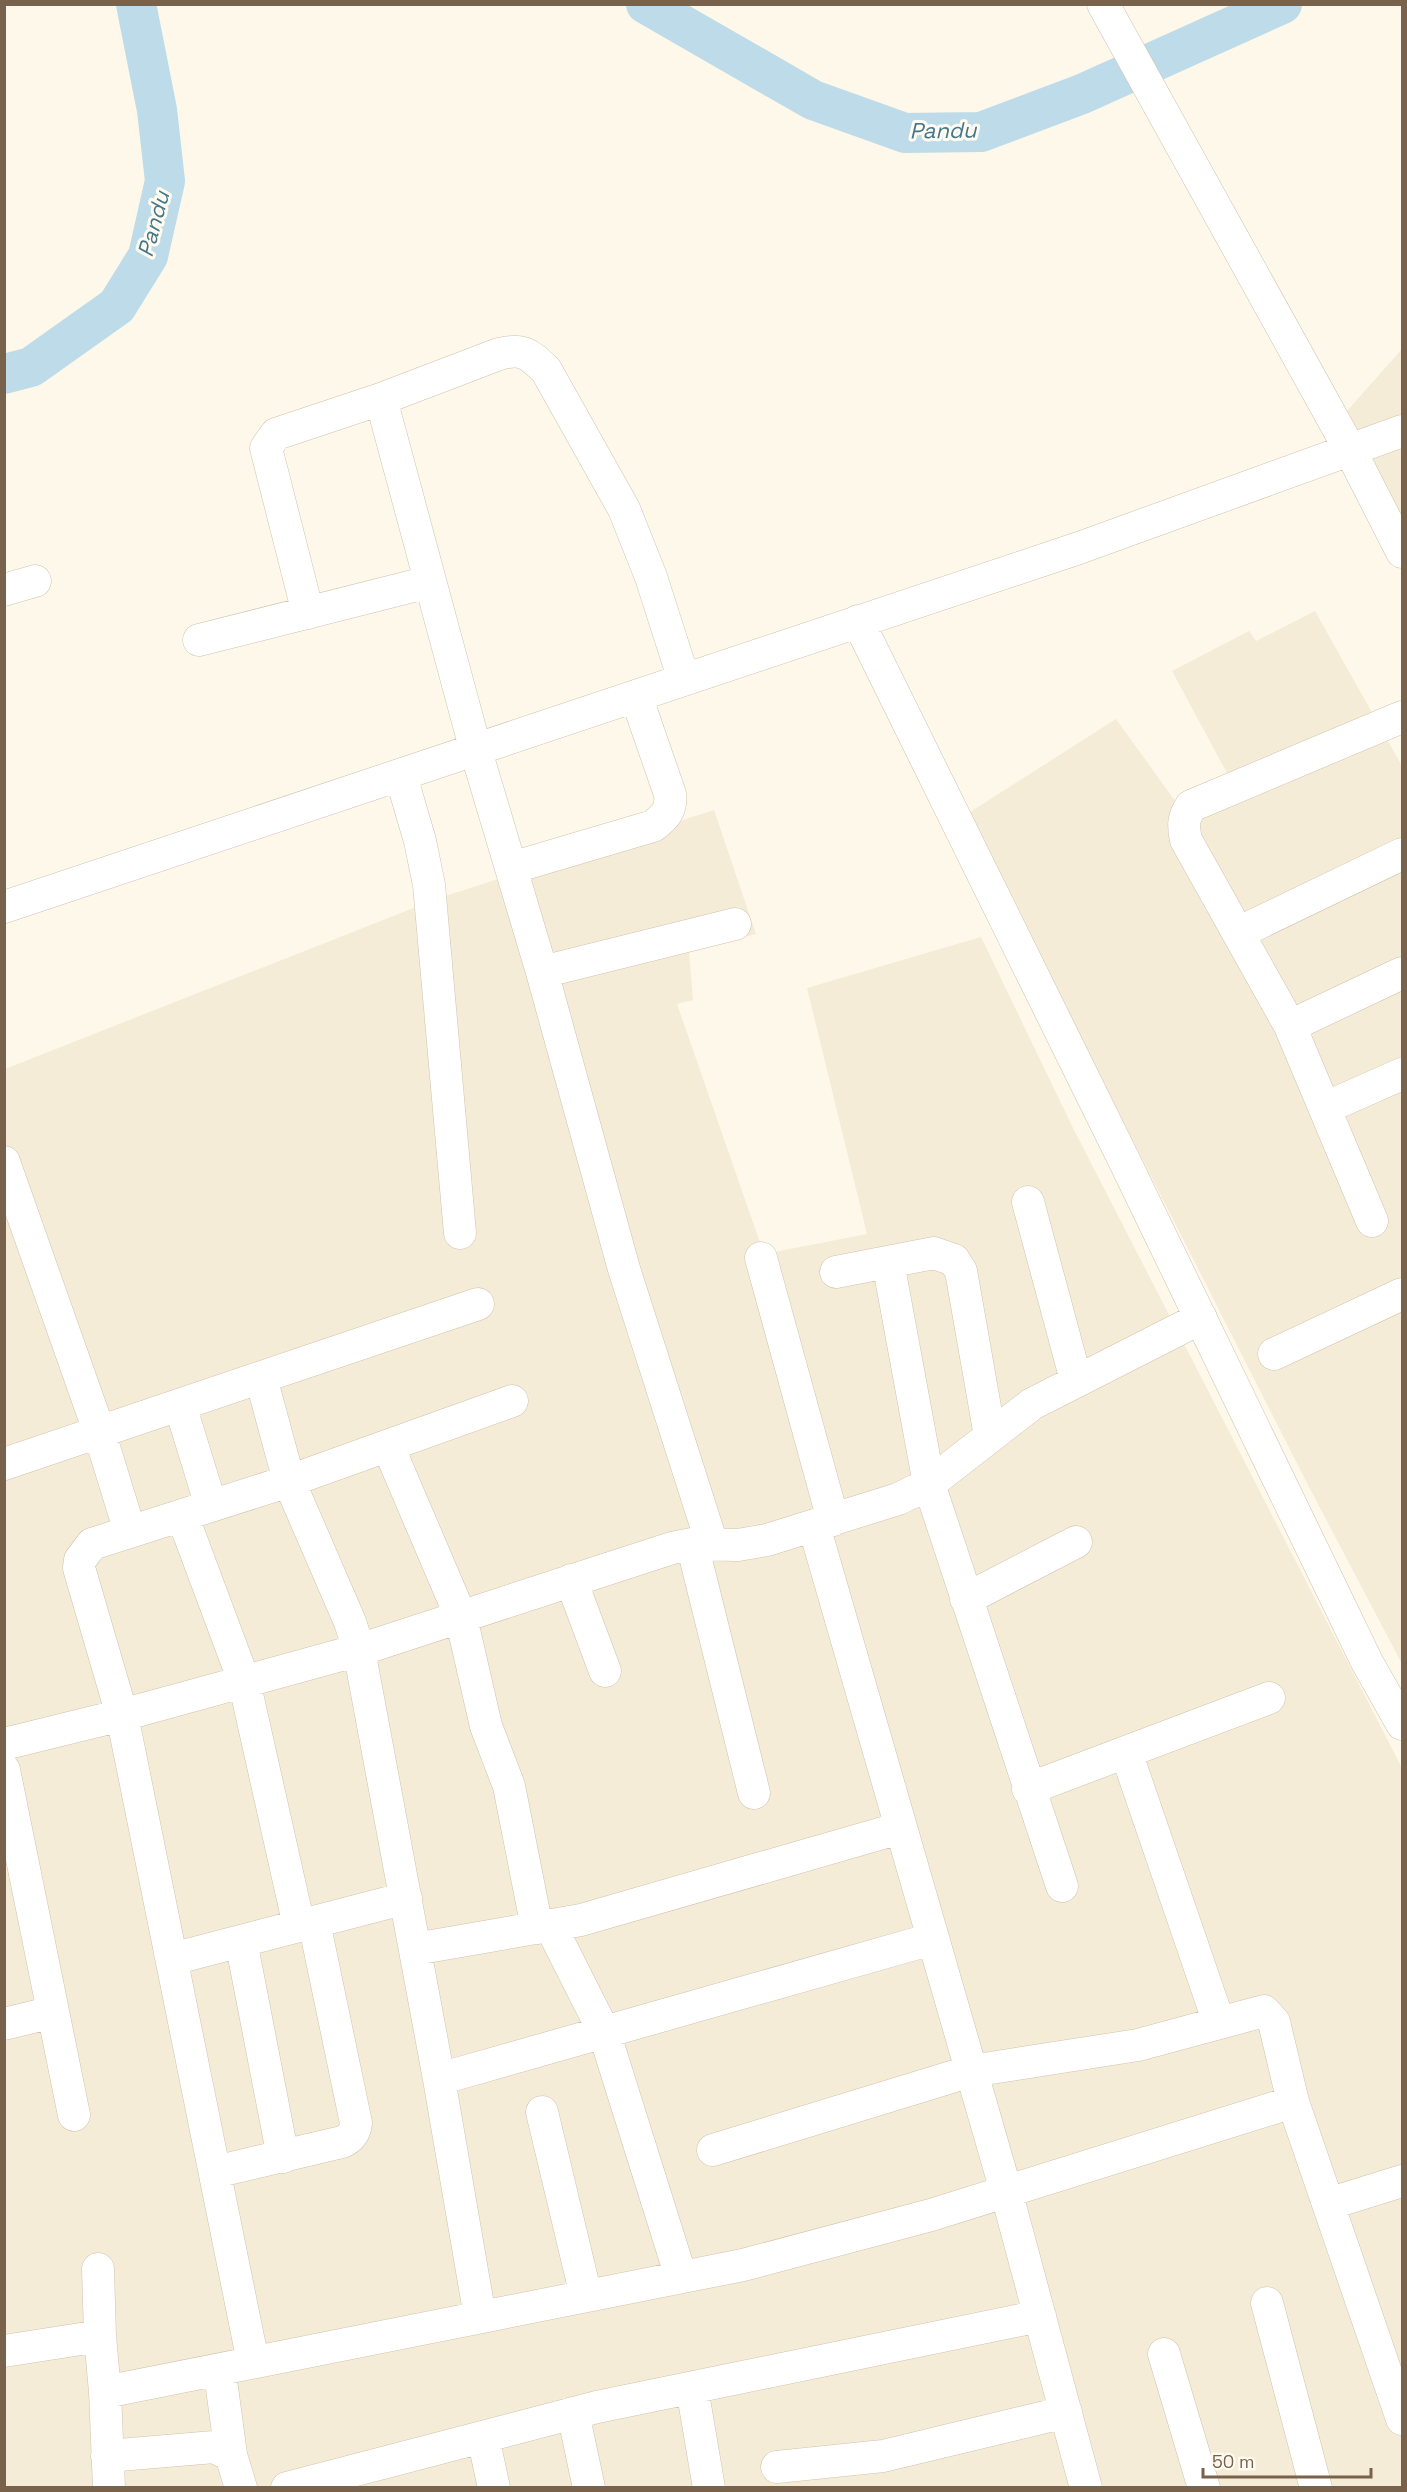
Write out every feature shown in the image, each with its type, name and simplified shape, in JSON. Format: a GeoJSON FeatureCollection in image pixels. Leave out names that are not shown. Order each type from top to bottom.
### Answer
{"type":"FeatureCollection","features":[{"type":"Feature","properties":{"kind":"street"},"geometry":{"type":"LineString","coordinates":[[1109,16],[1349,448],[1402,552]]}},
{"type":"Feature","properties":{"kind":"street"},"geometry":{"type":"LineString","coordinates":[[308,613],[266,448],[276,434],[381,399],[499,354],[517,350],[531,356],[546,370],[624,509],[651,578],[684,680]]}},
{"type":"Feature","properties":{"kind":"street"},"geometry":{"type":"LineString","coordinates":[[381,399],[476,751],[542,972],[702,1544],[754,1793]]}},
{"type":"Feature","properties":{"kind":"street"},"geometry":{"type":"LineString","coordinates":[[4,907],[1079,548],[1402,430]]}},
{"type":"Feature","properties":{"kind":"street"},"geometry":{"type":"LineString","coordinates":[[4,590],[35,581]]}},
{"type":"Feature","properties":{"kind":"street"},"geometry":{"type":"LineString","coordinates":[[199,640],[429,582]]}},
{"type":"Feature","properties":{"kind":"street"},"geometry":{"type":"LineString","coordinates":[[858,621],[1201,1318],[1367,1662],[1402,1724]]}},
{"type":"Feature","properties":{"kind":"street"},"geometry":{"type":"LineString","coordinates":[[511,868],[653,826],[665,816],[671,804],[670,794],[636,696]]}},
{"type":"Feature","properties":{"kind":"street"},"geometry":{"type":"LineString","coordinates":[[1372,1221],[1290,1026],[1186,840],[1183,828],[1185,815],[1191,806],[1402,717]]}},
{"type":"Feature","properties":{"kind":"street"},"geometry":{"type":"LineString","coordinates":[[401,776],[420,841],[429,885],[460,1233]]}},
{"type":"Feature","properties":{"kind":"street"},"geometry":{"type":"LineString","coordinates":[[1238,933],[1402,854]]}},
{"type":"Feature","properties":{"kind":"street"},"geometry":{"type":"LineString","coordinates":[[542,972],[735,924]]}},
{"type":"Feature","properties":{"kind":"street"},"geometry":{"type":"LineString","coordinates":[[1290,1026],[1402,973]]}},
{"type":"Feature","properties":{"kind":"street"},"geometry":{"type":"LineString","coordinates":[[1324,1108],[1402,1074]]}},
{"type":"Feature","properties":{"kind":"street"},"geometry":{"type":"LineString","coordinates":[[4,1162],[99,1431],[130,1532]]}},
{"type":"Feature","properties":{"kind":"street"},"geometry":{"type":"LineString","coordinates":[[1028,1202],[1076,1380]]}},
{"type":"Feature","properties":{"kind":"street"},"geometry":{"type":"LineString","coordinates":[[836,1272],[934,1253],[954,1260],[961,1271],[990,1436]]}},
{"type":"Feature","properties":{"kind":"street"},"geometry":{"type":"LineString","coordinates":[[761,1258],[823,1523],[900,1827],[1006,2192],[1086,2487]]}},
{"type":"Feature","properties":{"kind":"street"},"geometry":{"type":"LineString","coordinates":[[888,1262],[929,1484],[1028,1789],[1062,1886]]}},
{"type":"Feature","properties":{"kind":"street"},"geometry":{"type":"LineString","coordinates":[[1274,1354],[1402,1294]]}},
{"type":"Feature","properties":{"kind":"street"},"geometry":{"type":"LineString","coordinates":[[4,1464],[478,1304]]}},
{"type":"Feature","properties":{"kind":"street"},"geometry":{"type":"LineString","coordinates":[[4,1744],[122,1715],[359,1650],[651,1554],[702,1544],[738,1545],[757,1542],[898,1499],[929,1484],[1032,1404],[1201,1318]]}},
{"type":"Feature","properties":{"kind":"street"},"geometry":{"type":"LineString","coordinates":[[261,1377],[290,1481],[350,1622],[359,1650],[439,2079],[480,2317]]}},
{"type":"Feature","properties":{"kind":"street"},"geometry":{"type":"LineString","coordinates":[[253,2362],[122,1715],[79,1568],[80,1560],[92,1544],[290,1481],[512,1401]]}},
{"type":"Feature","properties":{"kind":"street"},"geometry":{"type":"LineString","coordinates":[[180,1405],[211,1506]]}},
{"type":"Feature","properties":{"kind":"street"},"geometry":{"type":"LineString","coordinates":[[388,1446],[461,1617],[486,1726],[510,1786],[537,1928]]}},
{"type":"Feature","properties":{"kind":"street"},"geometry":{"type":"LineString","coordinates":[[182,1515],[244,1681],[356,2123],[355,2131],[350,2138],[342,2142],[215,2172]]}},
{"type":"Feature","properties":{"kind":"street"},"geometry":{"type":"LineString","coordinates":[[966,1599],[1076,1542]]}},
{"type":"Feature","properties":{"kind":"street"},"geometry":{"type":"LineString","coordinates":[[571,1580],[605,1671]]}},
{"type":"Feature","properties":{"kind":"street"},"geometry":{"type":"LineString","coordinates":[[1028,1789],[1269,1698]]}},
{"type":"Feature","properties":{"kind":"street"},"geometry":{"type":"LineString","coordinates":[[1126,1752],[1220,2023]]}},
{"type":"Feature","properties":{"kind":"street"},"geometry":{"type":"LineString","coordinates":[[4,1770],[74,2115]]}},
{"type":"Feature","properties":{"kind":"street"},"geometry":{"type":"LineString","coordinates":[[537,1928],[616,1911],[900,1827]]}},
{"type":"Feature","properties":{"kind":"street"},"geometry":{"type":"LineString","coordinates":[[172,1959],[406,1898]]}},
{"type":"Feature","properties":{"kind":"street"},"geometry":{"type":"LineString","coordinates":[[415,1949],[550,1926],[604,2032],[681,2277]]}},
{"type":"Feature","properties":{"kind":"street"},"geometry":{"type":"LineString","coordinates":[[439,2079],[932,1939]]}},
{"type":"Feature","properties":{"kind":"street"},"geometry":{"type":"LineString","coordinates":[[241,1941],[283,2157]]}},
{"type":"Feature","properties":{"kind":"street"},"geometry":{"type":"LineString","coordinates":[[713,2151],[971,2071],[1138,2045],[1264,2011],[1271,2015],[1293,2102],[1402,2420]]}},
{"type":"Feature","properties":{"kind":"street"},"geometry":{"type":"LineString","coordinates":[[4,2024],[53,2012]]}},
{"type":"Feature","properties":{"kind":"street"},"geometry":{"type":"LineString","coordinates":[[105,2392],[742,2265],[931,2215],[1293,2102]]}},
{"type":"Feature","properties":{"kind":"street"},"geometry":{"type":"LineString","coordinates":[[542,2112],[585,2296]]}},
{"type":"Feature","properties":{"kind":"street"},"geometry":{"type":"LineString","coordinates":[[1328,2204],[1402,2181]]}},
{"type":"Feature","properties":{"kind":"street"},"geometry":{"type":"LineString","coordinates":[[98,2269],[109,2487]]}},
{"type":"Feature","properties":{"kind":"street"},"geometry":{"type":"LineString","coordinates":[[1267,2303],[1316,2487]]}},
{"type":"Feature","properties":{"kind":"street"},"geometry":{"type":"LineString","coordinates":[[287,2487],[349,2480],[483,2437],[573,2414],[1040,2316]]}},
{"type":"Feature","properties":{"kind":"street"},"geometry":{"type":"LineString","coordinates":[[4,2351],[100,2336]]}},
{"type":"Feature","properties":{"kind":"street"},"geometry":{"type":"LineString","coordinates":[[1164,2354],[1198,2485]]}},
{"type":"Feature","properties":{"kind":"street"},"geometry":{"type":"LineString","coordinates":[[222,2388],[231,2455],[241,2487]]}},
{"type":"Feature","properties":{"kind":"street"},"geometry":{"type":"LineString","coordinates":[[692,2388],[710,2487]]}},
{"type":"Feature","properties":{"kind":"street"},"geometry":{"type":"LineString","coordinates":[[777,2467],[853,2461],[893,2455],[1066,2412]]}},
{"type":"Feature","properties":{"kind":"street"},"geometry":{"type":"LineString","coordinates":[[573,2414],[589,2487]]}},
{"type":"Feature","properties":{"kind":"street"},"geometry":{"type":"LineString","coordinates":[[483,2437],[494,2487]]}},
{"type":"Feature","properties":{"kind":"street"},"geometry":{"type":"LineString","coordinates":[[107,2456],[214,2448],[231,2455]]}},
{"type":"Feature","properties":{"kind":"shaded area"},"geometry":{"type":"Polygon","coordinates":[[[1402,349],[1402,516],[1346,412],[1402,349]]]}},
{"type":"Feature","properties":{"kind":"shaded area"},"geometry":{"type":"Polygon","coordinates":[[[1315,611],[1402,766],[1402,1664],[1308,1485],[967,814],[1116,719],[1191,823],[1241,799],[1172,671],[1249,631],[1256,641],[1315,611]]]}},
{"type":"Feature","properties":{"kind":"shaded area"},"geometry":{"type":"Polygon","coordinates":[[[714,810],[756,934],[689,951],[693,1000],[677,1004],[764,1254],[867,1234],[807,988],[981,937],[1073,1128],[1402,1768],[1402,2487],[5,2488],[5,1069],[439,898],[714,810]]]}},
{"type":"Feature","properties":{"kind":"waterway","name":"Pandu"},"geometry":{"type":"LineString","coordinates":[[4,374],[31,367],[117,306],[148,256],[165,181],[157,110],[136,4]]}},
{"type":"Feature","properties":{"kind":"waterway","name":"Pandu"},"geometry":{"type":"LineString","coordinates":[[646,4],[813,100],[905,133],[981,132],[1082,94],[1282,4]]}}]}
